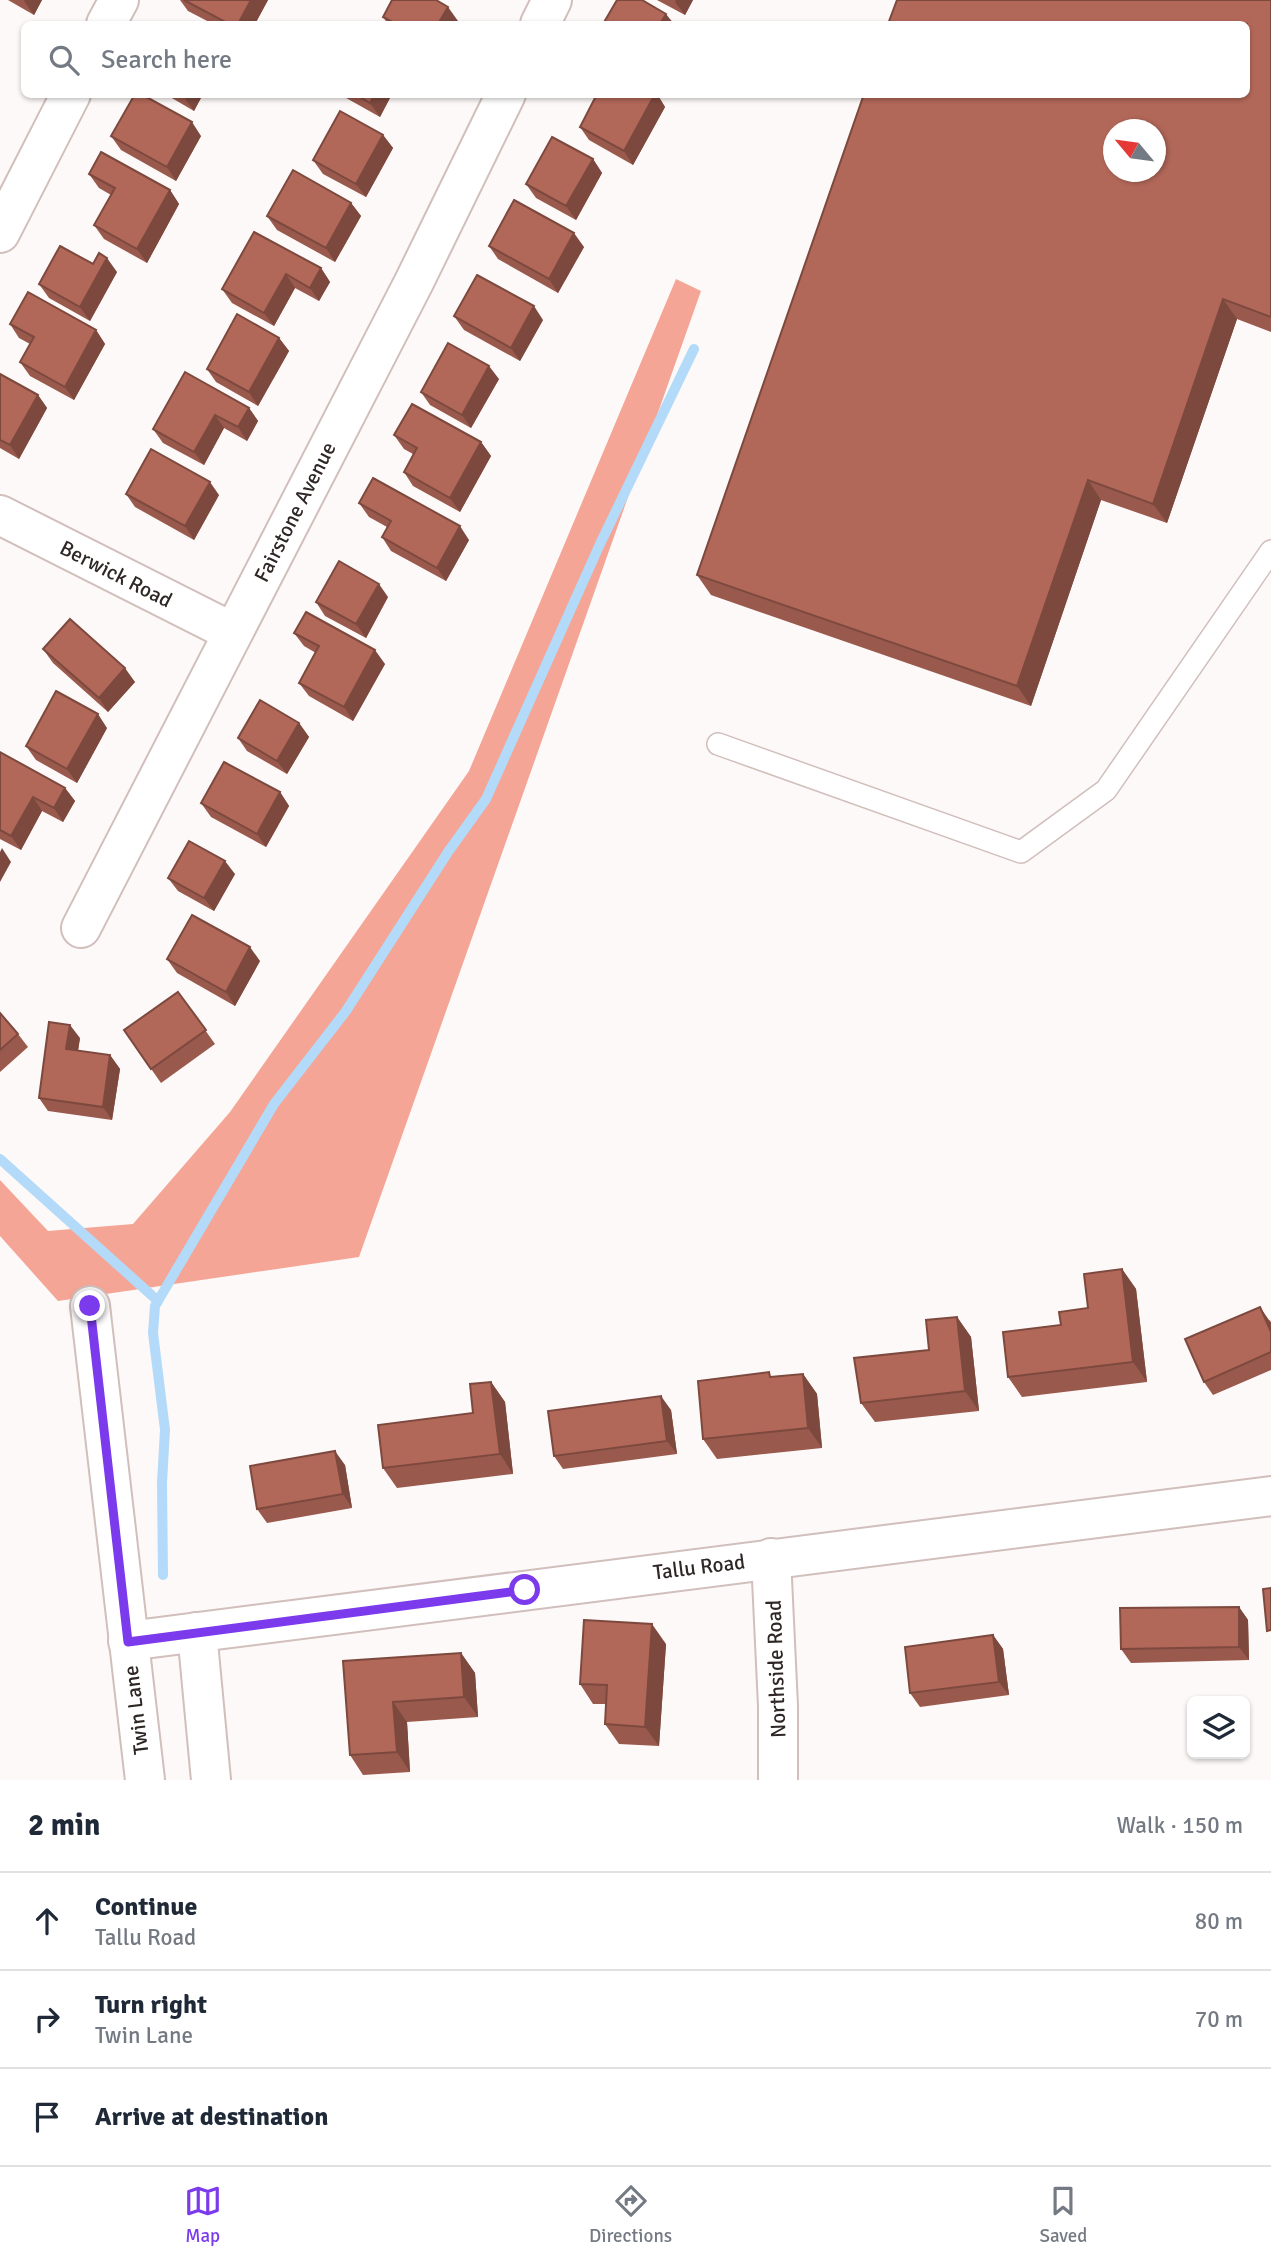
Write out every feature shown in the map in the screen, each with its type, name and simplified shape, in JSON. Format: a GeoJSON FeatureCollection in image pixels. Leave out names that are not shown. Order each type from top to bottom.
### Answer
{"type":"FeatureCollection","features":[{"type":"Feature","properties":{"kind":"street"},"geometry":{"type":"LineString","coordinates":[[108,21],[119,0]]}},
{"type":"Feature","properties":{"kind":"street"},"geometry":{"type":"LineString","coordinates":[[542,21],[552,0]]}},
{"type":"Feature","properties":{"kind":"street"},"geometry":{"type":"LineString","coordinates":[[0,233],[69,98]]}},
{"type":"Feature","properties":{"kind":"street","name":"Fairstone Avenue"},"geometry":{"type":"LineString","coordinates":[[81,928],[414,282],[504,98]]}},
{"type":"Feature","properties":{"kind":"street","name":"Berwick Road"},"geometry":{"type":"LineString","coordinates":[[0,515],[232,632]]}},
{"type":"Feature","properties":{"kind":"street","name":"Twin Lane"},"geometry":{"type":"LineString","coordinates":[[90,1306],[145,1780]]}},
{"type":"Feature","properties":{"kind":"street","name":"Tallu Road"},"geometry":{"type":"LineString","coordinates":[[128,1642],[1271,1496]]}},
{"type":"Feature","properties":{"kind":"street","name":"Northside Road"},"geometry":{"type":"LineString","coordinates":[[771,1558],[778,1706],[778,1780]]}},
{"type":"Feature","properties":{"kind":"street"},"geometry":{"type":"LineString","coordinates":[[197,1632],[211,1780]]}},
{"type":"Feature","properties":{"kind":"lane"},"geometry":{"type":"LineString","coordinates":[[718,744],[1021,852],[1106,790],[1271,551]]}},
{"type":"Feature","properties":{"kind":"shaded area"},"geometry":{"type":"Polygon","coordinates":[[[676,279],[701,291],[359,1257],[58,1301],[0,1236],[0,1180],[48,1231],[133,1224],[230,1112],[469,771],[676,279]]]}},
{"type":"Feature","properties":{"kind":"building"},"geometry":{"type":"Polygon","coordinates":[[[184,0],[251,0],[240,21],[223,21],[184,0]]]}},
{"type":"Feature","properties":{"kind":"building"},"geometry":{"type":"Polygon","coordinates":[[[392,0],[436,0],[448,7],[440,21],[390,21],[383,17],[392,0]]]}},
{"type":"Feature","properties":{"kind":"building"},"geometry":{"type":"Polygon","coordinates":[[[617,0],[642,0],[666,14],[662,21],[605,21],[617,0]]]}},
{"type":"Feature","properties":{"kind":"building"},"geometry":{"type":"Polygon","coordinates":[[[897,0],[1271,0],[1271,317],[1223,299],[1153,504],[1088,480],[1017,686],[697,575],[863,98],[1250,98],[1250,21],[889,21],[897,0]]]}},
{"type":"Feature","properties":{"kind":"building"},"geometry":{"type":"Polygon","coordinates":[[[133,98],[148,98],[192,122],[167,167],[111,136],[133,98]]]}},
{"type":"Feature","properties":{"kind":"building"},"geometry":{"type":"Polygon","coordinates":[[[595,98],[653,98],[624,151],[580,127],[595,98]]]}},
{"type":"Feature","properties":{"kind":"building"},"geometry":{"type":"Polygon","coordinates":[[[340,111],[383,135],[356,184],[313,160],[340,111]]]}},
{"type":"Feature","properties":{"kind":"building"},"geometry":{"type":"Polygon","coordinates":[[[552,137],[593,159],[566,206],[526,184],[552,137]]]}},
{"type":"Feature","properties":{"kind":"building"},"geometry":{"type":"Polygon","coordinates":[[[101,152],[170,190],[137,249],[94,225],[115,188],[89,174],[101,152]]]}},
{"type":"Feature","properties":{"kind":"building"},"geometry":{"type":"Polygon","coordinates":[[[293,170],[351,203],[326,248],[267,216],[293,170]]]}},
{"type":"Feature","properties":{"kind":"building"},"geometry":{"type":"Polygon","coordinates":[[[514,200],[574,233],[549,279],[489,246],[514,200]]]}},
{"type":"Feature","properties":{"kind":"building"},"geometry":{"type":"Polygon","coordinates":[[[254,232],[321,268],[310,288],[286,274],[264,313],[222,289],[254,232]]]}},
{"type":"Feature","properties":{"kind":"building"},"geometry":{"type":"Polygon","coordinates":[[[60,246],[93,264],[99,253],[107,258],[80,307],[39,284],[60,246]]]}},
{"type":"Feature","properties":{"kind":"building"},"geometry":{"type":"Polygon","coordinates":[[[477,275],[534,306],[511,348],[454,316],[477,275]]]}},
{"type":"Feature","properties":{"kind":"building"},"geometry":{"type":"Polygon","coordinates":[[[28,292],[96,330],[65,387],[20,362],[34,337],[10,324],[28,292]]]}},
{"type":"Feature","properties":{"kind":"building"},"geometry":{"type":"Polygon","coordinates":[[[237,314],[279,338],[249,392],[207,369],[237,314]]]}},
{"type":"Feature","properties":{"kind":"building"},"geometry":{"type":"Polygon","coordinates":[[[448,343],[489,366],[462,415],[421,392],[448,343]]]}},
{"type":"Feature","properties":{"kind":"building"},"geometry":{"type":"Polygon","coordinates":[[[185,372],[249,408],[238,427],[215,415],[194,452],[153,429],[185,372]]]}},
{"type":"Feature","properties":{"kind":"building"},"geometry":{"type":"Polygon","coordinates":[[[0,374],[38,395],[10,445],[0,440],[0,374]]]}},
{"type":"Feature","properties":{"kind":"building"},"geometry":{"type":"Polygon","coordinates":[[[412,404],[481,442],[450,498],[404,472],[417,448],[394,435],[412,404]]]}},
{"type":"Feature","properties":{"kind":"building"},"geometry":{"type":"Polygon","coordinates":[[[151,449],[210,482],[185,526],[126,494],[151,449]]]}},
{"type":"Feature","properties":{"kind":"building"},"geometry":{"type":"Polygon","coordinates":[[[373,478],[460,526],[437,568],[382,537],[391,521],[359,503],[373,478]]]}},
{"type":"Feature","properties":{"kind":"building"},"geometry":{"type":"Polygon","coordinates":[[[339,561],[379,584],[356,624],[316,602],[339,561]]]}},
{"type":"Feature","properties":{"kind":"building"},"geometry":{"type":"Polygon","coordinates":[[[306,612],[375,650],[344,707],[299,683],[319,646],[294,633],[306,612]]]}},
{"type":"Feature","properties":{"kind":"building"},"geometry":{"type":"Polygon","coordinates":[[[70,619],[125,668],[99,698],[43,649],[70,619]]]}},
{"type":"Feature","properties":{"kind":"building"},"geometry":{"type":"Polygon","coordinates":[[[56,691],[98,714],[67,769],[26,746],[56,691]]]}},
{"type":"Feature","properties":{"kind":"building"},"geometry":{"type":"Polygon","coordinates":[[[260,700],[299,723],[277,761],[238,738],[260,700]]]}},
{"type":"Feature","properties":{"kind":"building"},"geometry":{"type":"Polygon","coordinates":[[[0,752],[65,788],[54,808],[33,797],[11,836],[0,830],[0,752]]]}},
{"type":"Feature","properties":{"kind":"building"},"geometry":{"type":"Polygon","coordinates":[[[224,762],[280,792],[257,834],[201,803],[224,762]]]}},
{"type":"Feature","properties":{"kind":"building"},"geometry":{"type":"Polygon","coordinates":[[[189,841],[225,861],[204,898],[168,878],[189,841]]]}},
{"type":"Feature","properties":{"kind":"building"},"geometry":{"type":"Polygon","coordinates":[[[192,915],[250,947],[226,992],[167,959],[192,915]]]}},
{"type":"Feature","properties":{"kind":"building"},"geometry":{"type":"Polygon","coordinates":[[[178,992],[206,1030],[151,1069],[124,1030],[178,992]]]}},
{"type":"Feature","properties":{"kind":"building"},"geometry":{"type":"Polygon","coordinates":[[[0,1013],[18,1034],[0,1050],[0,1013]]]}},
{"type":"Feature","properties":{"kind":"building"},"geometry":{"type":"Polygon","coordinates":[[[49,1022],[70,1025],[66,1049],[110,1055],[103,1107],[39,1098],[49,1022]]]}},
{"type":"Feature","properties":{"kind":"building"},"geometry":{"type":"Polygon","coordinates":[[[1122,1269],[1133,1362],[1008,1377],[1003,1332],[1061,1325],[1059,1312],[1088,1308],[1084,1274],[1122,1269]]]}},
{"type":"Feature","properties":{"kind":"building"},"geometry":{"type":"Polygon","coordinates":[[[1260,1307],[1271,1332],[1271,1352],[1204,1382],[1185,1339],[1260,1307]]]}},
{"type":"Feature","properties":{"kind":"building"},"geometry":{"type":"Polygon","coordinates":[[[957,1317],[965,1391],[861,1403],[854,1358],[929,1350],[926,1320],[957,1317]]]}},
{"type":"Feature","properties":{"kind":"building"},"geometry":{"type":"Polygon","coordinates":[[[769,1372],[770,1377],[803,1374],[808,1428],[703,1439],[698,1381],[769,1372]]]}},
{"type":"Feature","properties":{"kind":"building"},"geometry":{"type":"Polygon","coordinates":[[[491,1382],[500,1454],[383,1468],[378,1425],[473,1413],[470,1384],[491,1382]]]}},
{"type":"Feature","properties":{"kind":"building"},"geometry":{"type":"Polygon","coordinates":[[[661,1396],[667,1441],[554,1456],[548,1411],[661,1396]]]}},
{"type":"Feature","properties":{"kind":"building"},"geometry":{"type":"Polygon","coordinates":[[[335,1451],[343,1494],[257,1509],[250,1466],[335,1451]]]}},
{"type":"Feature","properties":{"kind":"building"},"geometry":{"type":"Polygon","coordinates":[[[1271,1588],[1271,1630],[1267,1631],[1263,1589],[1271,1588]]]}},
{"type":"Feature","properties":{"kind":"building"},"geometry":{"type":"Polygon","coordinates":[[[1239,1607],[1239,1647],[1121,1649],[1120,1608],[1239,1607]]]}},
{"type":"Feature","properties":{"kind":"building"},"geometry":{"type":"Polygon","coordinates":[[[584,1620],[652,1624],[645,1727],[605,1724],[607,1685],[580,1684],[584,1620]]]}},
{"type":"Feature","properties":{"kind":"building"},"geometry":{"type":"Polygon","coordinates":[[[993,1635],[999,1682],[910,1693],[905,1647],[993,1635]]]}},
{"type":"Feature","properties":{"kind":"building"},"geometry":{"type":"Polygon","coordinates":[[[461,1653],[464,1697],[393,1702],[397,1752],[350,1755],[343,1661],[461,1653]]]}},
{"type":"Feature","properties":{"kind":"waterway"},"geometry":{"type":"LineString","coordinates":[[163,1575],[162,1483],[165,1430],[153,1333],[155,1306],[274,1104],[346,1011],[448,852],[486,799],[600,544],[694,349]]}},
{"type":"Feature","properties":{"kind":"waterway"},"geometry":{"type":"LineString","coordinates":[[0,1159],[158,1301]]}},
{"type":"Feature","properties":{"kind":"route"},"geometry":{"type":"LineString","coordinates":[[90,1306],[128,1642],[525,1590]]}}]}
